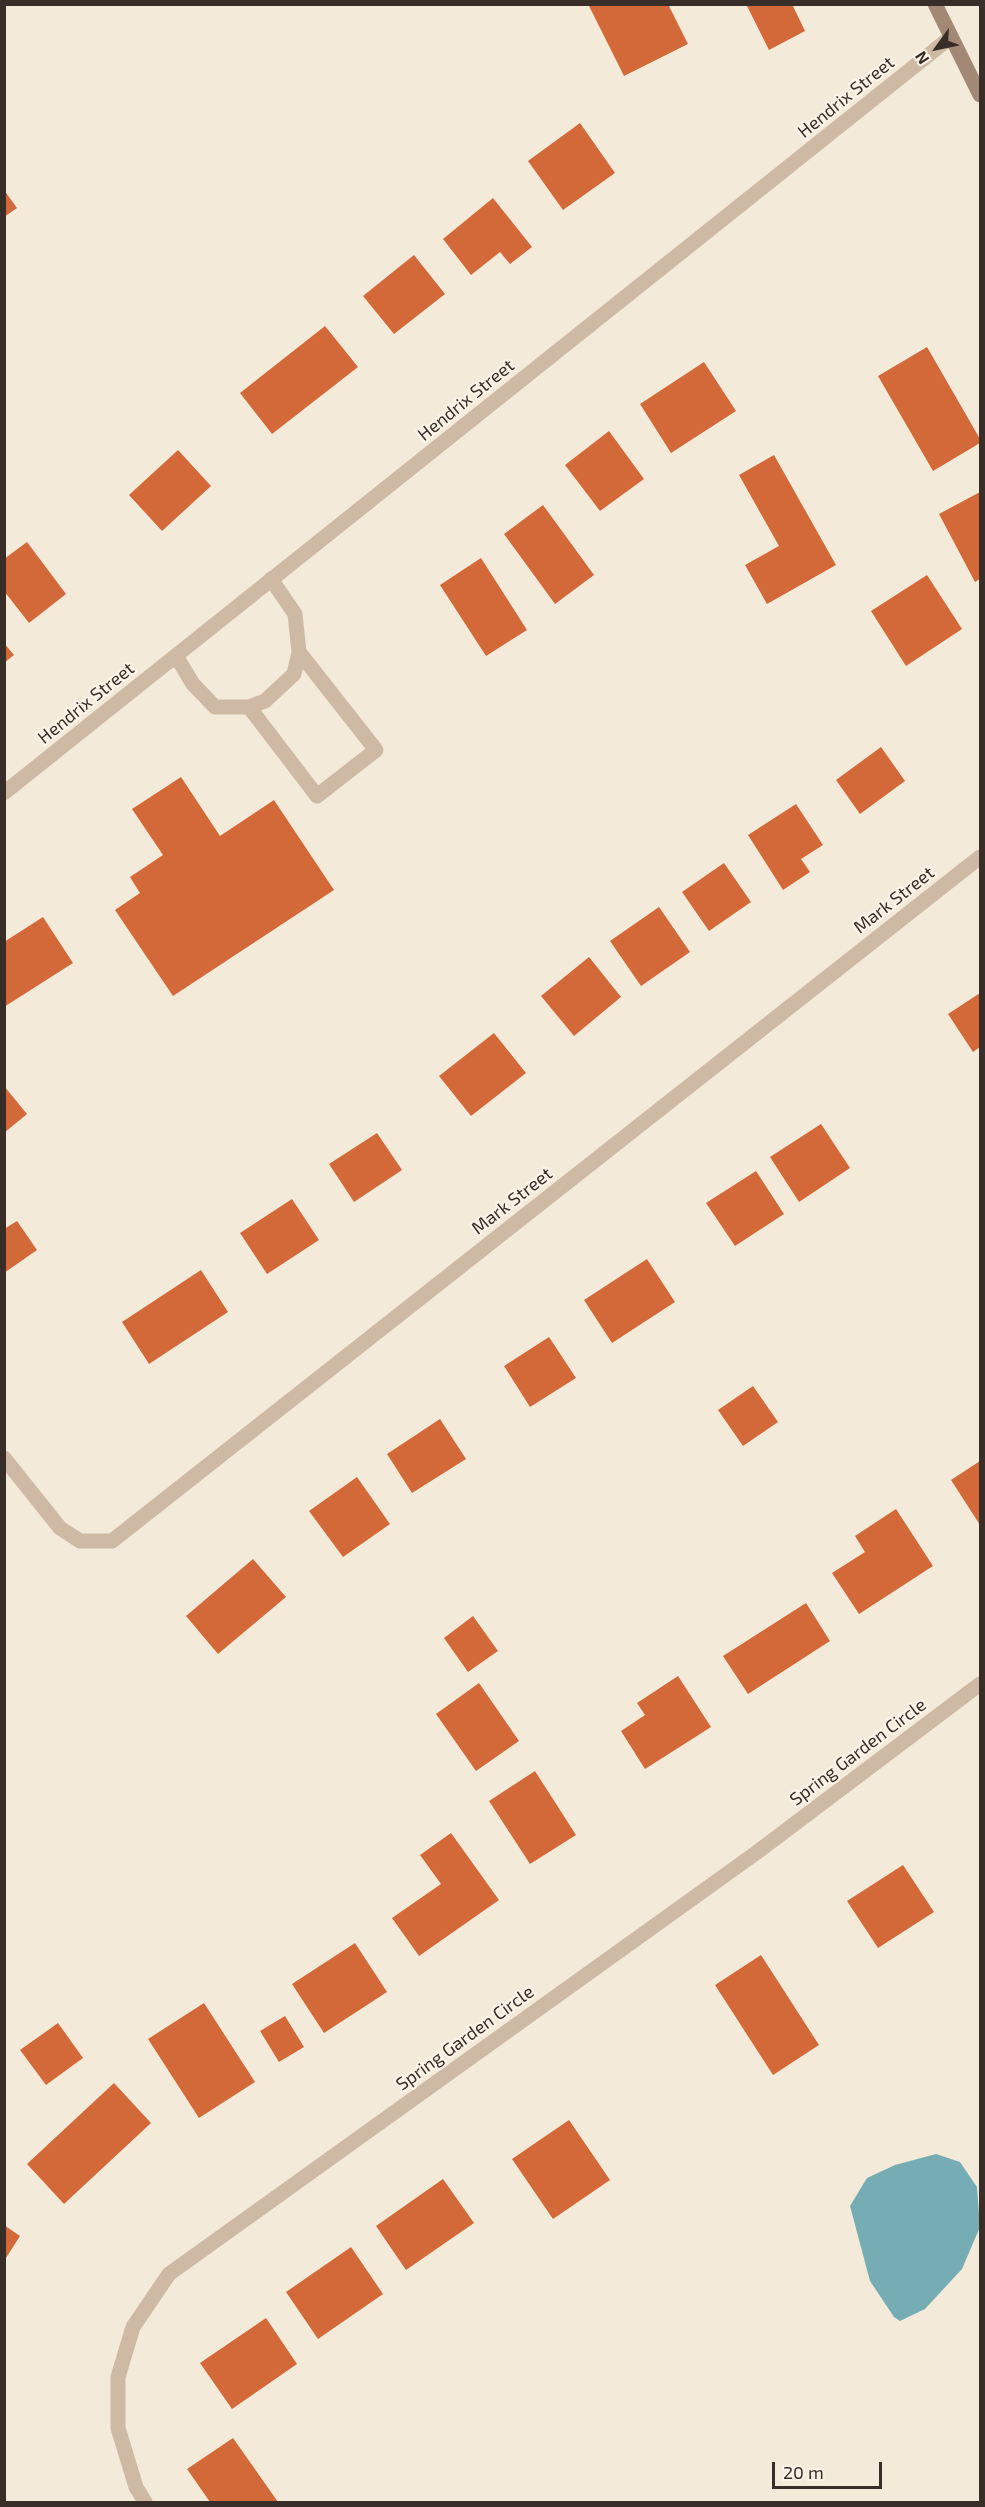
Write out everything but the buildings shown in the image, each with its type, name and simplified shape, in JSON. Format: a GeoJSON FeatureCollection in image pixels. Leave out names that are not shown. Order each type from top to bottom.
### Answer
{"type":"FeatureCollection","features":[{"type":"Feature","properties":{"kind":"main road"},"geometry":{"type":"LineString","coordinates":[[935,4],[981,95]]}},
{"type":"Feature","properties":{"kind":"street","name":"Hendrix Street"},"geometry":{"type":"LineString","coordinates":[[4,793],[951,37]]}},
{"type":"Feature","properties":{"kind":"street"},"geometry":{"type":"LineString","coordinates":[[176,656],[193,684],[215,707],[249,707],[265,701],[294,674],[299,652],[295,614],[271,579]]}},
{"type":"Feature","properties":{"kind":"street"},"geometry":{"type":"LineString","coordinates":[[249,707],[317,796],[376,750],[299,652]]}},
{"type":"Feature","properties":{"kind":"street","name":"Mark Street"},"geometry":{"type":"LineString","coordinates":[[4,1458],[60,1528],[80,1541],[112,1541],[981,857]]}},
{"type":"Feature","properties":{"kind":"street","name":"Spring Garden Circle"},"geometry":{"type":"LineString","coordinates":[[145,2502],[136,2487],[118,2428],[118,2377],[133,2327],[169,2274],[756,1853],[981,1684]]}},
{"type":"Feature","properties":{"kind":"water"},"geometry":{"type":"Polygon","coordinates":[[[936,2154],[960,2162],[977,2187],[980,2227],[962,2269],[925,2309],[900,2321],[894,2317],[870,2281],[850,2206],[867,2178],[895,2165],[936,2154]]]}}]}
